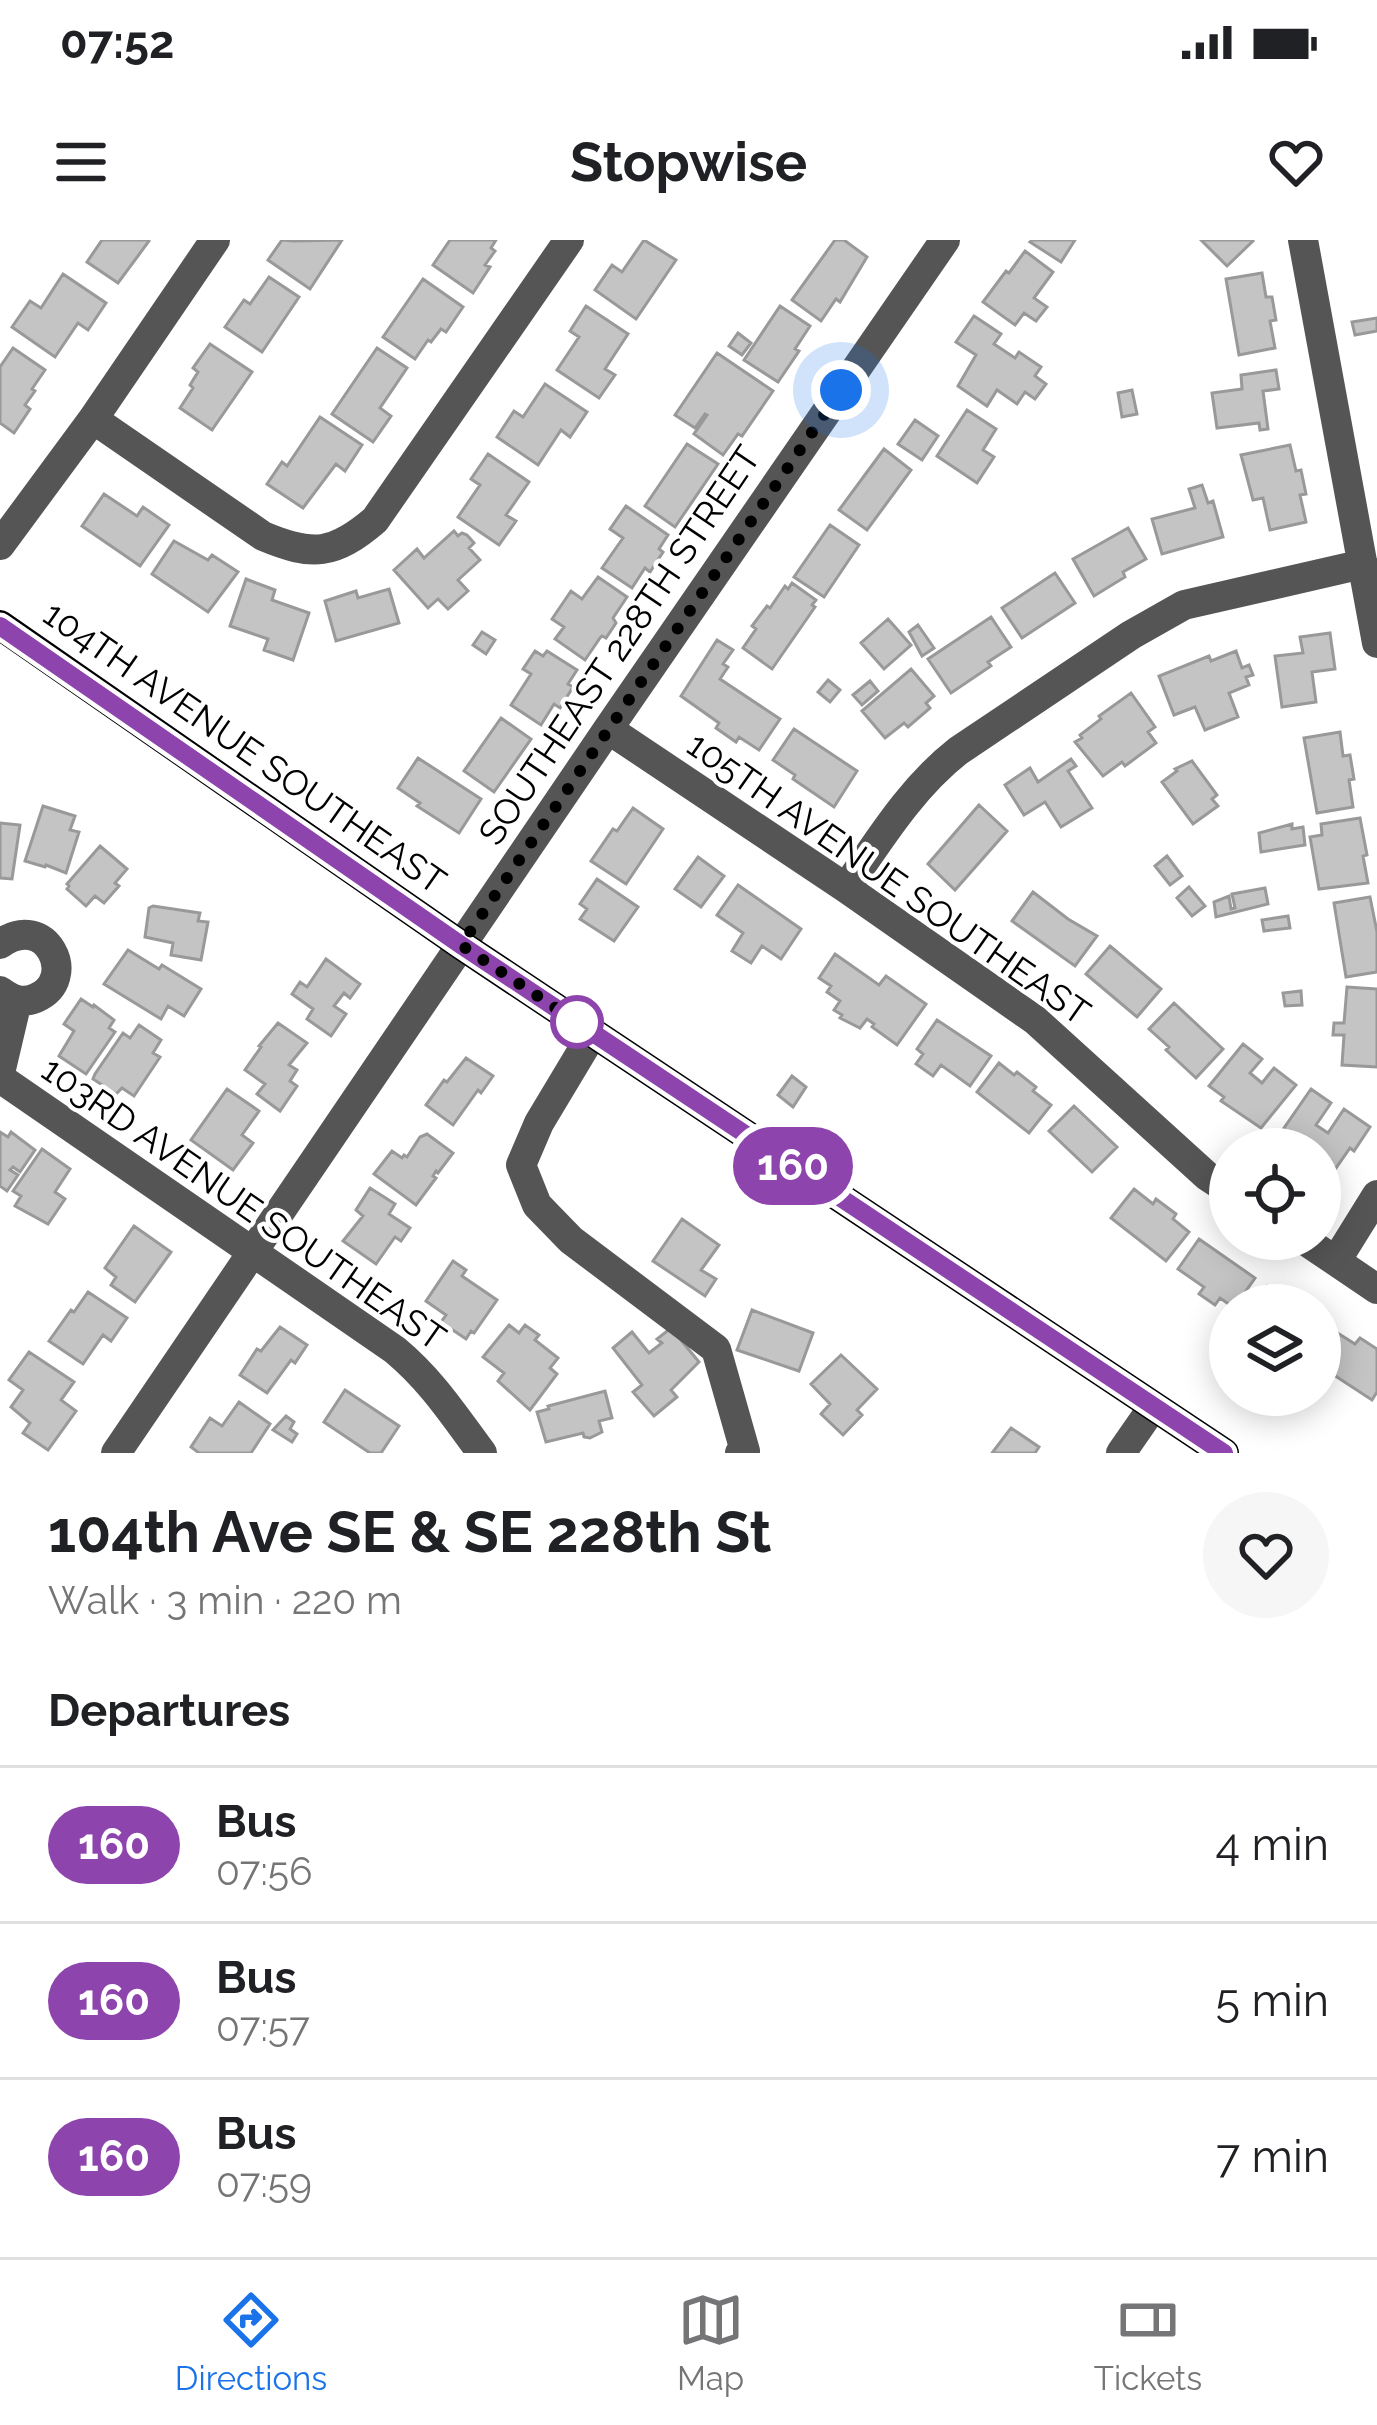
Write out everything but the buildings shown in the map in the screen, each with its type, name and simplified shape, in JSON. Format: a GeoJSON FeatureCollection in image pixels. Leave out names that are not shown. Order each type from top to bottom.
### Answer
{"type":"FeatureCollection","features":[{"type":"Feature","properties":{"kind":"main road","name":"104TH AVENUE SOUTHEAST"},"geometry":{"type":"LineString","coordinates":[[0,626],[461,945],[1224,1453]]}},
{"type":"Feature","properties":{"kind":"street"},"geometry":{"type":"LineString","coordinates":[[0,545],[215,240]]}},
{"type":"Feature","properties":{"kind":"street"},"geometry":{"type":"LineString","coordinates":[[93,418],[263,536],[292,548],[316,550],[347,544],[375,520],[569,240]]}},
{"type":"Feature","properties":{"kind":"street","name":"SOUTHEAST 228TH STREET"},"geometry":{"type":"LineString","coordinates":[[116,1453],[945,240]]}},
{"type":"Feature","properties":{"kind":"street"},"geometry":{"type":"LineString","coordinates":[[1304,240],[1377,643]]}},
{"type":"Feature","properties":{"kind":"street"},"geometry":{"type":"LineString","coordinates":[[846,888],[934,770],[1131,635],[1184,604],[1363,564]]}},
{"type":"Feature","properties":{"kind":"street","name":"105TH AVENUE SOUTHEAST"},"geometry":{"type":"LineString","coordinates":[[608,729],[1035,1020],[1209,1177]]}},
{"type":"Feature","properties":{"kind":"street"},"geometry":{"type":"LineString","coordinates":[[0,944],[16,934],[30,934],[42,939],[56,961],[56,974],[42,995],[30,1000],[8,996],[0,1075]]}},
{"type":"Feature","properties":{"kind":"street"},"geometry":{"type":"LineString","coordinates":[[593,1033],[539,1124],[521,1165],[537,1205],[571,1240],[716,1349],[743,1452]]}},
{"type":"Feature","properties":{"kind":"street","name":"103RD AVENUE SOUTHEAST"},"geometry":{"type":"LineString","coordinates":[[0,1075],[395,1349],[442,1397],[482,1453]]}},
{"type":"Feature","properties":{"kind":"street"},"geometry":{"type":"LineString","coordinates":[[1377,1195],[1336,1261],[1377,1289]]}},
{"type":"Feature","properties":{"kind":"street"},"geometry":{"type":"LineString","coordinates":[[1120,1453],[1153,1407]]}},
{"type":"Feature","properties":{"kind":"bus line","name":"160"},"geometry":{"type":"LineString","coordinates":[[0,626],[461,945],[1224,1453]]}},
{"type":"Feature","properties":{"kind":"route"},"geometry":{"type":"LineString","coordinates":[[577,1022],[593,1033],[461,945],[841,390]]}}]}
